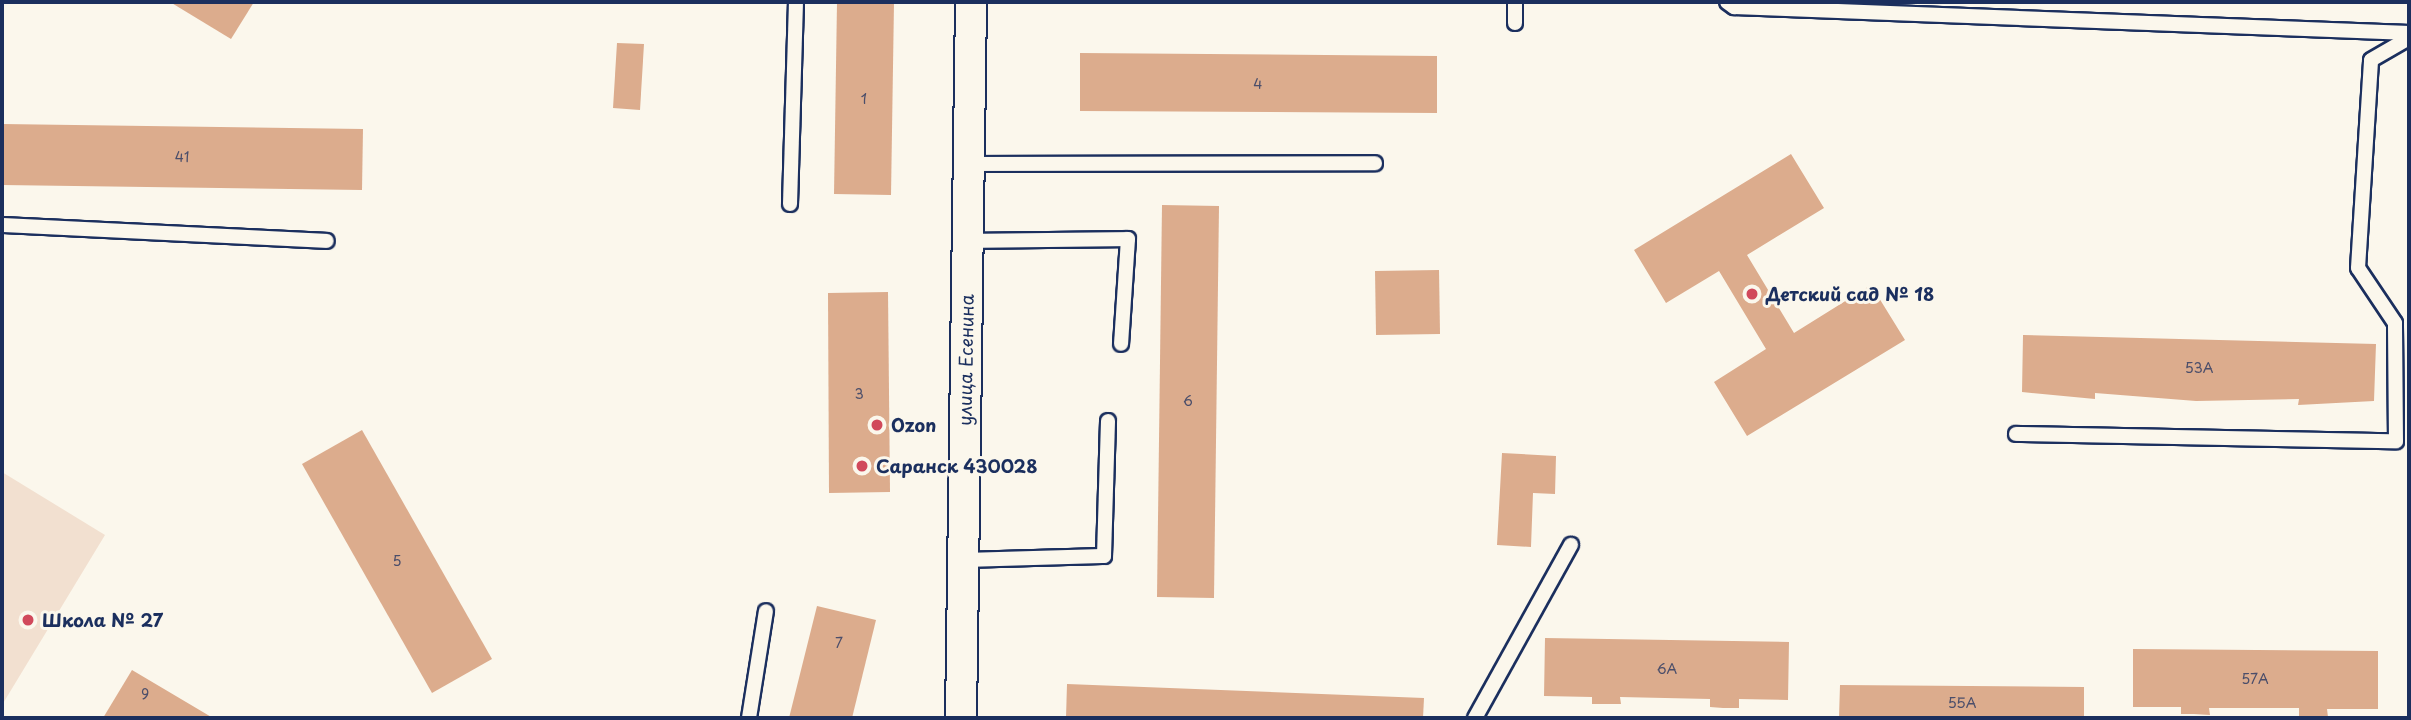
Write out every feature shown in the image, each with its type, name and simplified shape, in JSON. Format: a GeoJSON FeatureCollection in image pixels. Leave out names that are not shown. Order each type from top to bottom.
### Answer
{"type":"FeatureCollection","features":[{"type":"Feature","properties":{"kind":"street","name":"улица Есенина"},"geometry":{"type":"LineString","coordinates":[[961,718],[971,2]]}},
{"type":"Feature","properties":{"kind":"lane"},"geometry":{"type":"LineString","coordinates":[[790,204],[796,2]]}},
{"type":"Feature","properties":{"kind":"lane"},"geometry":{"type":"LineString","coordinates":[[1515,2],[1515,23]]}},
{"type":"Feature","properties":{"kind":"lane"},"geometry":{"type":"LineString","coordinates":[[1727,2],[1734,7],[2409,36]]}},
{"type":"Feature","properties":{"kind":"lane"},"geometry":{"type":"LineString","coordinates":[[2016,433],[2396,441],[2395,323],[2358,268],[2371,60],[2409,36]]}},
{"type":"Feature","properties":{"kind":"lane"},"geometry":{"type":"LineString","coordinates":[[969,164],[1375,163]]}},
{"type":"Feature","properties":{"kind":"lane"},"geometry":{"type":"LineString","coordinates":[[2,225],[327,241]]}},
{"type":"Feature","properties":{"kind":"lane"},"geometry":{"type":"LineString","coordinates":[[968,241],[1128,239],[1121,344]]}},
{"type":"Feature","properties":{"kind":"lane"},"geometry":{"type":"LineString","coordinates":[[963,560],[1104,556],[1108,421]]}},
{"type":"Feature","properties":{"kind":"lane"},"geometry":{"type":"LineString","coordinates":[[1475,718],[1571,545]]}},
{"type":"Feature","properties":{"kind":"lane"},"geometry":{"type":"LineString","coordinates":[[749,718],[766,611]]}},
{"type":"Feature","properties":{"kind":"shaded area","name":"Школа № 27"},"geometry":{"type":"Polygon","coordinates":[[[2,472],[105,535],[2,705],[2,472]]]}},
{"type":"Feature","properties":{"kind":"building"},"geometry":{"type":"Polygon","coordinates":[[[170,2],[254,2],[231,39],[170,2]]]}},
{"type":"Feature","properties":{"kind":"building"},"geometry":{"type":"Polygon","coordinates":[[[837,2],[894,2],[891,195],[834,194],[837,2]]]}},
{"type":"Feature","properties":{"kind":"building"},"geometry":{"type":"Polygon","coordinates":[[[617,43],[644,44],[640,110],[613,108],[617,43]]]}},
{"type":"Feature","properties":{"kind":"building"},"geometry":{"type":"Polygon","coordinates":[[[1080,53],[1437,56],[1437,113],[1080,111],[1080,53]]]}},
{"type":"Feature","properties":{"kind":"building"},"geometry":{"type":"Polygon","coordinates":[[[2,124],[363,129],[362,190],[2,185],[2,124]]]}},
{"type":"Feature","properties":{"kind":"building","name":"Детский сад № 18"},"geometry":{"type":"Polygon","coordinates":[[[1791,154],[1824,208],[1747,255],[1794,333],[1871,285],[1905,340],[1747,436],[1714,382],[1766,349],[1719,271],[1666,303],[1634,250],[1791,154]]]}},
{"type":"Feature","properties":{"kind":"building"},"geometry":{"type":"Polygon","coordinates":[[[1162,205],[1219,206],[1214,598],[1157,597],[1162,205]]]}},
{"type":"Feature","properties":{"kind":"building"},"geometry":{"type":"Polygon","coordinates":[[[1439,270],[1440,334],[1376,335],[1375,271],[1439,270]]]}},
{"type":"Feature","properties":{"kind":"building"},"geometry":{"type":"Polygon","coordinates":[[[888,292],[890,492],[829,493],[828,293],[888,292]]]}},
{"type":"Feature","properties":{"kind":"building"},"geometry":{"type":"Polygon","coordinates":[[[2023,335],[2376,344],[2374,401],[2298,405],[2299,399],[2196,401],[2095,393],[2095,399],[2022,392],[2023,335]]]}},
{"type":"Feature","properties":{"kind":"building"},"geometry":{"type":"Polygon","coordinates":[[[362,430],[492,659],[432,693],[302,464],[362,430]]]}},
{"type":"Feature","properties":{"kind":"building"},"geometry":{"type":"Polygon","coordinates":[[[1502,453],[1556,456],[1555,494],[1533,493],[1531,547],[1497,545],[1502,453]]]}},
{"type":"Feature","properties":{"kind":"building"},"geometry":{"type":"Polygon","coordinates":[[[817,606],[876,620],[852,718],[789,718],[817,606]]]}},
{"type":"Feature","properties":{"kind":"building"},"geometry":{"type":"Polygon","coordinates":[[[1545,638],[1789,642],[1788,700],[1739,699],[1739,708],[1723,708],[1710,707],[1710,699],[1620,697],[1621,704],[1592,704],[1592,697],[1544,696],[1545,638]]]}},
{"type":"Feature","properties":{"kind":"building"},"geometry":{"type":"Polygon","coordinates":[[[2133,649],[2378,651],[2378,709],[2327,709],[2328,717],[2299,717],[2299,708],[2209,708],[2210,715],[2181,714],[2181,707],[2133,707],[2133,649]]]}},
{"type":"Feature","properties":{"kind":"building"},"geometry":{"type":"Polygon","coordinates":[[[132,670],[213,718],[103,718],[132,670]]]}},
{"type":"Feature","properties":{"kind":"building"},"geometry":{"type":"Polygon","coordinates":[[[1067,684],[1424,698],[1423,718],[1066,718],[1067,684]]]}},
{"type":"Feature","properties":{"kind":"building"},"geometry":{"type":"Polygon","coordinates":[[[1840,685],[2084,687],[2084,718],[1839,718],[1840,685]]]}},
{"type":"Feature","properties":{"kind":"place","name":"Детский сад № 18"},"geometry":{"type":"Point","coordinates":[1752,294]}},
{"type":"Feature","properties":{"kind":"place","name":"Ozon"},"geometry":{"type":"Point","coordinates":[877,425]}},
{"type":"Feature","properties":{"kind":"place","name":"Саранск 430028"},"geometry":{"type":"Point","coordinates":[862,466]}},
{"type":"Feature","properties":{"kind":"place","name":"Школа № 27"},"geometry":{"type":"Point","coordinates":[28,620]}}]}
